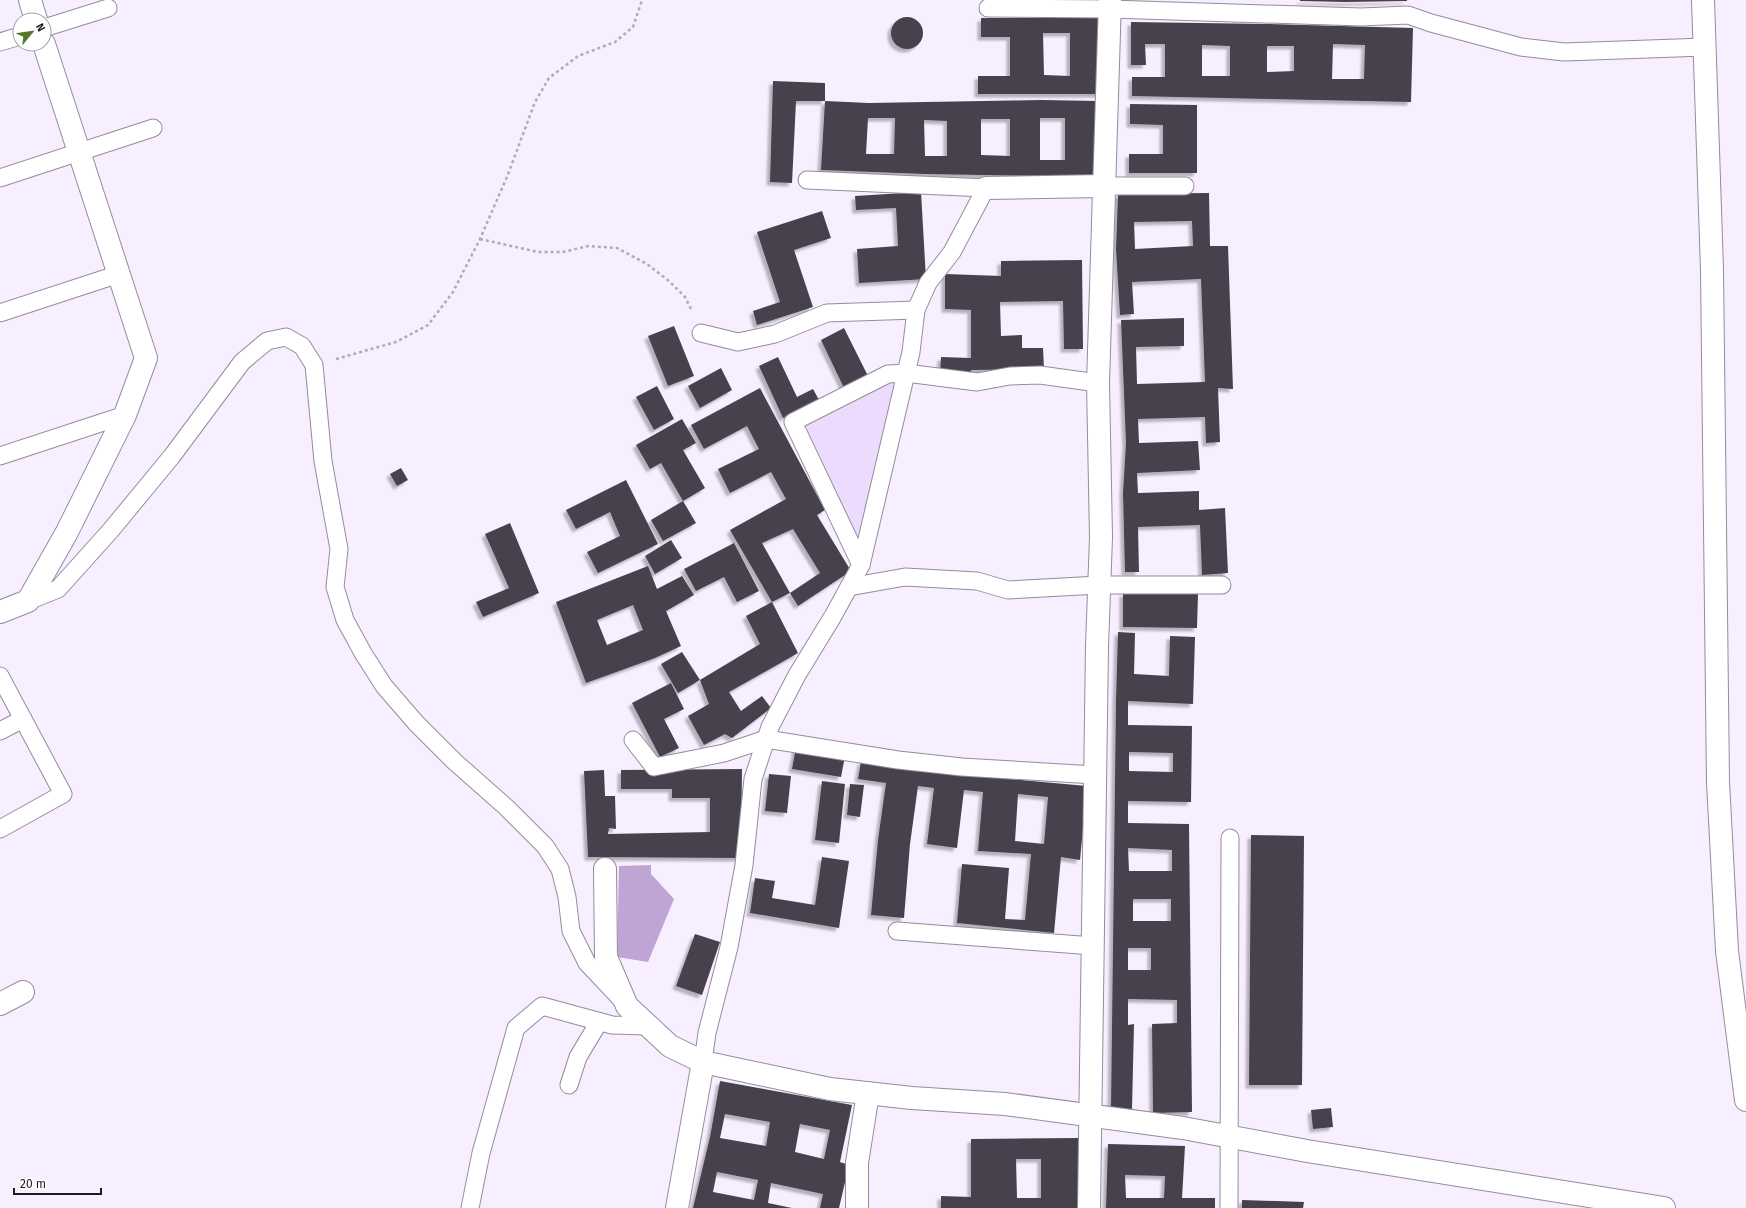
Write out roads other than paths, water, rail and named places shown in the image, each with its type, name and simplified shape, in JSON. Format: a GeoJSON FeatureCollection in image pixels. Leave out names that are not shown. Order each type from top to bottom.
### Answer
{"type":"FeatureCollection","features":[{"type":"Feature","properties":{"kind":"street"},"geometry":{"type":"LineString","coordinates":[[30,0],[34,12]]}},
{"type":"Feature","properties":{"kind":"street"},"geometry":{"type":"LineString","coordinates":[[1703,0],[1712,270],[1718,782],[1727,951],[1746,1100]]}},
{"type":"Feature","properties":{"kind":"street"},"geometry":{"type":"LineString","coordinates":[[1089,1208],[1100,537],[1098,383],[1103,186],[1110,4]]}},
{"type":"Feature","properties":{"kind":"street"},"geometry":{"type":"LineString","coordinates":[[0,612],[28,601],[67,532],[126,415],[146,358],[47,52]]}},
{"type":"Feature","properties":{"kind":"street"},"geometry":{"type":"LineString","coordinates":[[986,188],[1103,186]]}},
{"type":"Feature","properties":{"kind":"street"},"geometry":{"type":"LineString","coordinates":[[605,869],[606,957],[627,1006],[670,1046],[703,1062],[830,1089],[912,1098],[1005,1104],[1183,1128],[1306,1152],[1664,1208]]}},
{"type":"Feature","properties":{"kind":"street"},"geometry":{"type":"LineString","coordinates":[[0,1004],[24,992]]}},
{"type":"Feature","properties":{"kind":"street"},"geometry":{"type":"LineString","coordinates":[[677,1208],[703,1062]]}},
{"type":"Feature","properties":{"kind":"street"},"geometry":{"type":"LineString","coordinates":[[857,1208],[857,1163],[868,1093]]}},
{"type":"Feature","properties":{"kind":"lane"},"geometry":{"type":"LineString","coordinates":[[988,8],[1110,4],[1361,17],[1408,15],[1521,47],[1564,52],[1705,47]]}},
{"type":"Feature","properties":{"kind":"lane"},"geometry":{"type":"LineString","coordinates":[[52,26],[108,8]]}},
{"type":"Feature","properties":{"kind":"lane"},"geometry":{"type":"LineString","coordinates":[[0,42],[12,38]]}},
{"type":"Feature","properties":{"kind":"lane"},"geometry":{"type":"LineString","coordinates":[[0,178],[153,128]]}},
{"type":"Feature","properties":{"kind":"lane"},"geometry":{"type":"LineString","coordinates":[[703,1062],[707,1033],[729,947],[744,865],[753,779],[770,727],[797,675],[861,565],[911,352],[916,310],[928,283],[952,252],[986,188],[808,180]]}},
{"type":"Feature","properties":{"kind":"lane"},"geometry":{"type":"LineString","coordinates":[[1103,186],[1185,186]]}},
{"type":"Feature","properties":{"kind":"lane"},"geometry":{"type":"LineString","coordinates":[[0,313],[119,274]]}},
{"type":"Feature","properties":{"kind":"lane"},"geometry":{"type":"LineString","coordinates":[[701,333],[738,342],[775,334],[827,313],[916,310]]}},
{"type":"Feature","properties":{"kind":"lane"},"geometry":{"type":"LineString","coordinates":[[28,601],[58,589],[111,530],[172,456],[242,362],[267,342],[286,337],[302,346],[314,365],[323,461],[339,549],[335,587],[345,620],[363,653],[384,686],[416,723],[455,762],[507,808],[545,846],[560,870],[567,897],[571,931],[587,963],[627,1006]]}},
{"type":"Feature","properties":{"kind":"lane"},"geometry":{"type":"LineString","coordinates":[[861,565],[793,422],[888,374],[906,373],[977,382],[1010,376],[1040,375],[1098,383]]}},
{"type":"Feature","properties":{"kind":"lane"},"geometry":{"type":"LineString","coordinates":[[0,456],[126,415]]}},
{"type":"Feature","properties":{"kind":"lane"},"geometry":{"type":"LineString","coordinates":[[849,587],[905,577],[977,581],[1008,590],[1099,584],[1222,585]]}},
{"type":"Feature","properties":{"kind":"lane"},"geometry":{"type":"LineString","coordinates":[[0,676],[63,794],[0,829]]}},
{"type":"Feature","properties":{"kind":"lane"},"geometry":{"type":"LineString","coordinates":[[0,731],[23,718]]}},
{"type":"Feature","properties":{"kind":"lane"},"geometry":{"type":"LineString","coordinates":[[632,740],[654,767],[724,752],[766,739],[898,760],[962,767],[1095,776]]}},
{"type":"Feature","properties":{"kind":"lane"},"geometry":{"type":"LineString","coordinates":[[1229,1208],[1230,838]]}},
{"type":"Feature","properties":{"kind":"lane"},"geometry":{"type":"LineString","coordinates":[[897,931],[1093,946]]}},
{"type":"Feature","properties":{"kind":"lane"},"geometry":{"type":"LineString","coordinates":[[470,1208],[481,1153],[516,1028],[542,1006],[612,1025],[648,1026]]}},
{"type":"Feature","properties":{"kind":"lane"},"geometry":{"type":"LineString","coordinates":[[569,1085],[578,1058],[599,1022]]}}]}
